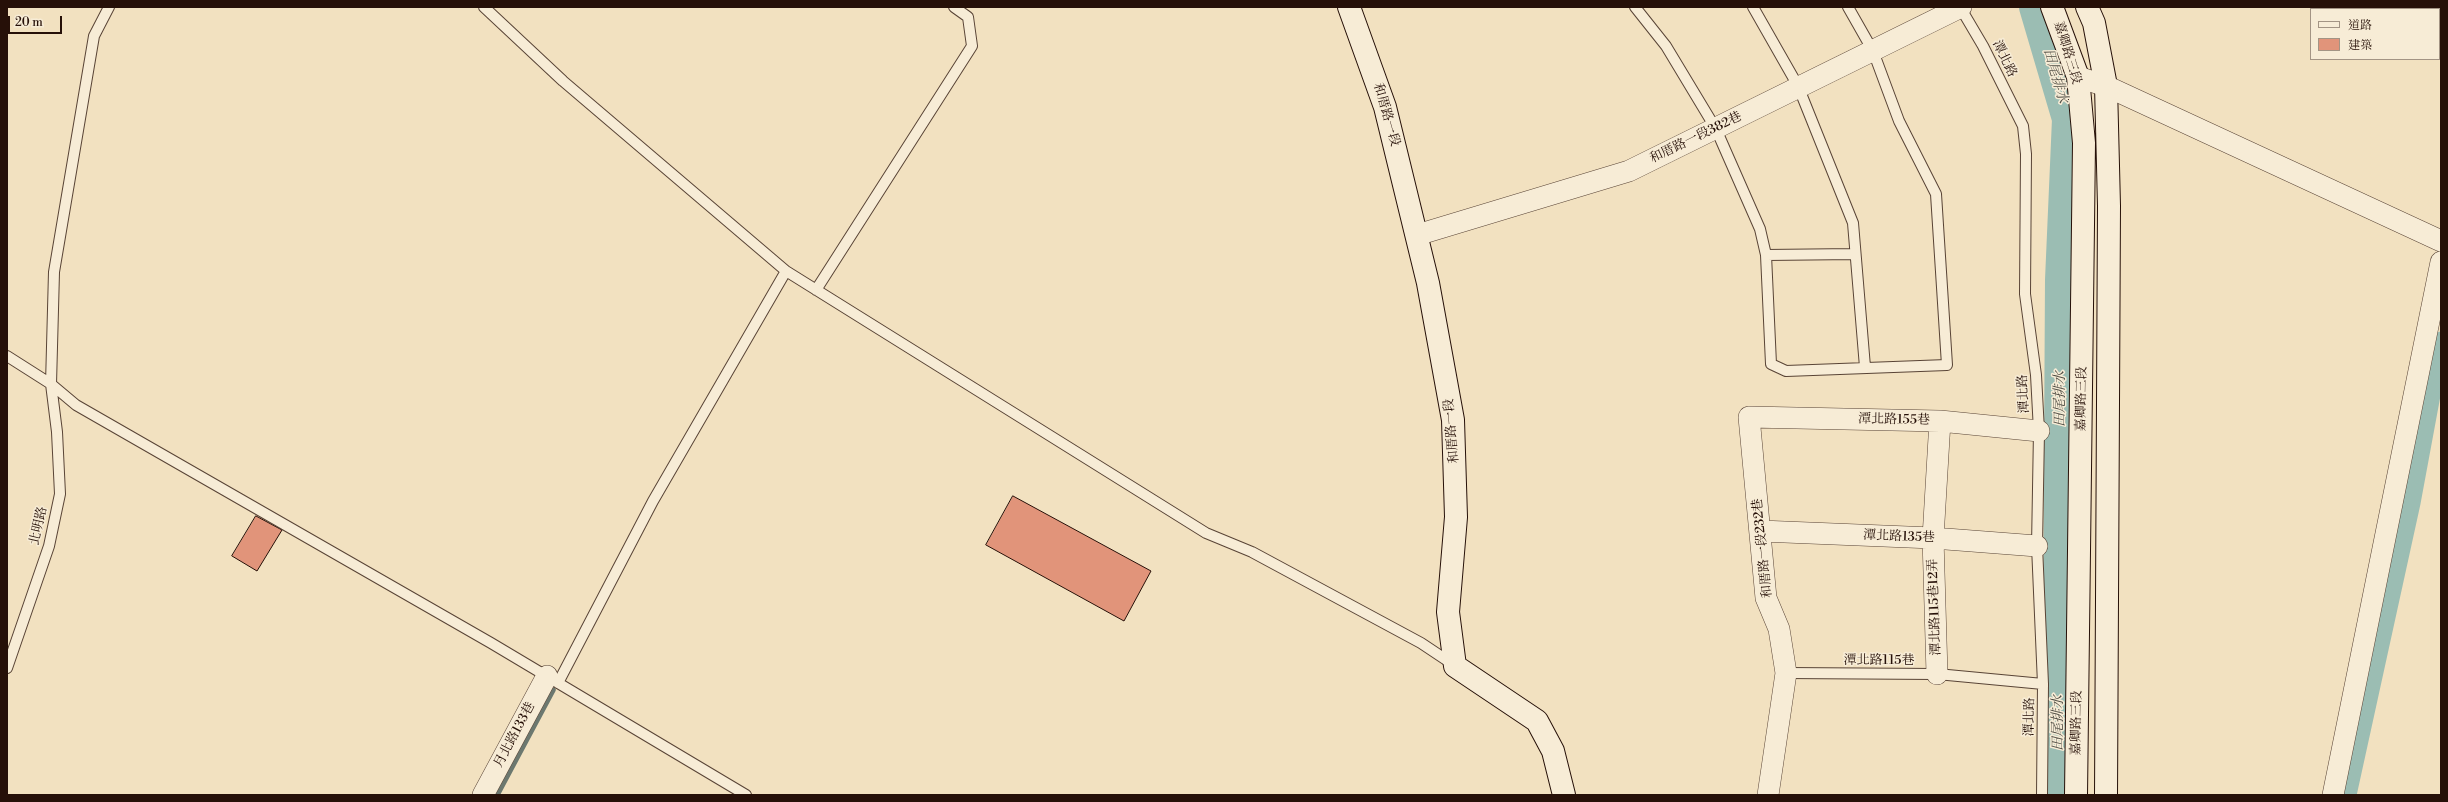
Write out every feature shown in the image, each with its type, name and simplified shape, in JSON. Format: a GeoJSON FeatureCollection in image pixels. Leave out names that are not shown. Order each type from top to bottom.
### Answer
{"type":"FeatureCollection","features":[{"type":"Feature","properties":{"kind":"street","name":"和厝路一段"},"geometry":{"type":"LineString","coordinates":[[1349,7],[1385,107],[1417,235],[1454,420],[1456,517],[1448,612],[1455,666]]}},
{"type":"Feature","properties":{"kind":"street","name":"和厝路一段382巷"},"geometry":{"type":"LineString","coordinates":[[1417,235],[1629,171],[1716,129],[1798,86],[1961,7]]}},
{"type":"Feature","properties":{"kind":"street","name":"嘉卿路三段"},"geometry":{"type":"LineString","coordinates":[[2052,7],[2078,77],[2084,143],[2076,795]]}},
{"type":"Feature","properties":{"kind":"street","name":"嘉卿路三段"},"geometry":{"type":"LineString","coordinates":[[2087,7],[2094,23],[2106,86],[2109,206],[2106,795]]}},
{"type":"Feature","properties":{"kind":"street"},"geometry":{"type":"LineString","coordinates":[[2078,77],[2106,86],[2441,241]]}},
{"type":"Feature","properties":{"kind":"street"},"geometry":{"type":"LineString","coordinates":[[2333,795],[2441,262]]}},
{"type":"Feature","properties":{"kind":"street","name":"潭北路155巷"},"geometry":{"type":"LineString","coordinates":[[1749,417],[1940,421],[2039,431]]}},
{"type":"Feature","properties":{"kind":"street","name":"和厝路一段232巷"},"geometry":{"type":"LineString","coordinates":[[1749,417],[1766,598],[1779,629],[1786,673],[1768,795]]}},
{"type":"Feature","properties":{"kind":"street","name":"潭北路115巷12弄"},"geometry":{"type":"LineString","coordinates":[[1937,674],[1933,538],[1940,421]]}},
{"type":"Feature","properties":{"kind":"street","name":"潭北路135巷"},"geometry":{"type":"LineString","coordinates":[[1760,531],[1933,538],[2037,546]]}},
{"type":"Feature","properties":{"kind":"street"},"geometry":{"type":"LineString","coordinates":[[1455,666],[1537,721],[1552,750],[1564,795]]}},
{"type":"Feature","properties":{"kind":"street","name":"月北路133巷"},"geometry":{"type":"LineString","coordinates":[[483,795],[552,679]]}},
{"type":"Feature","properties":{"kind":"lane","name":"北明路"},"geometry":{"type":"LineString","coordinates":[[7,668],[49,546],[60,494],[57,432],[52,384],[54,272],[94,36],[109,7]]}},
{"type":"Feature","properties":{"kind":"lane"},"geometry":{"type":"LineString","coordinates":[[484,7],[563,81],[786,272],[1206,533],[1252,552],[1421,643],[1455,666]]}},
{"type":"Feature","properties":{"kind":"lane"},"geometry":{"type":"LineString","coordinates":[[816,290],[972,46],[968,16],[954,7]]}},
{"type":"Feature","properties":{"kind":"lane"},"geometry":{"type":"LineString","coordinates":[[1635,7],[1666,46],[1716,129],[1760,229],[1766,255],[1771,364],[1786,371],[1865,367],[1947,366],[1936,194],[1899,121],[1872,51],[1848,7]]}},
{"type":"Feature","properties":{"kind":"lane"},"geometry":{"type":"LineString","coordinates":[[1753,7],[1798,86],[1853,223],[1865,367]]}},
{"type":"Feature","properties":{"kind":"lane","name":"潭北路"},"geometry":{"type":"LineString","coordinates":[[1961,7],[1983,46],[2023,126],[2026,154],[2025,294],[2036,375],[2039,431],[2037,546],[2044,684],[2042,795]]}},
{"type":"Feature","properties":{"kind":"lane"},"geometry":{"type":"LineString","coordinates":[[1766,255],[1855,254]]}},
{"type":"Feature","properties":{"kind":"lane"},"geometry":{"type":"LineString","coordinates":[[552,679],[786,272]]}},
{"type":"Feature","properties":{"kind":"lane"},"geometry":{"type":"LineString","coordinates":[[7,356],[52,384],[76,405],[552,679],[746,795]]}},
{"type":"Feature","properties":{"kind":"lane","name":"潭北路115巷"},"geometry":{"type":"LineString","coordinates":[[1786,673],[1937,674],[2044,684]]}},
{"type":"Feature","properties":{"kind":"building"},"geometry":{"type":"Polygon","coordinates":[[[1013,496],[1151,571],[1124,621],[986,545],[1013,496]]]}},
{"type":"Feature","properties":{"kind":"building"},"geometry":{"type":"Polygon","coordinates":[[[256,516],[282,530],[257,571],[232,556],[256,516]]]}},
{"type":"Feature","properties":{"kind":"waterway","name":"田尾排水"},"geometry":{"type":"LineString","coordinates":[[2035,7],[2068,119],[2061,280],[2058,795]]}},
{"type":"Feature","properties":{"kind":"waterway"},"geometry":{"type":"LineString","coordinates":[[2347,795],[2411,503],[2441,341]]}},
{"type":"Feature","properties":{"kind":"waterway"},"geometry":{"type":"LineString","coordinates":[[497,795],[553,690]]}}]}
